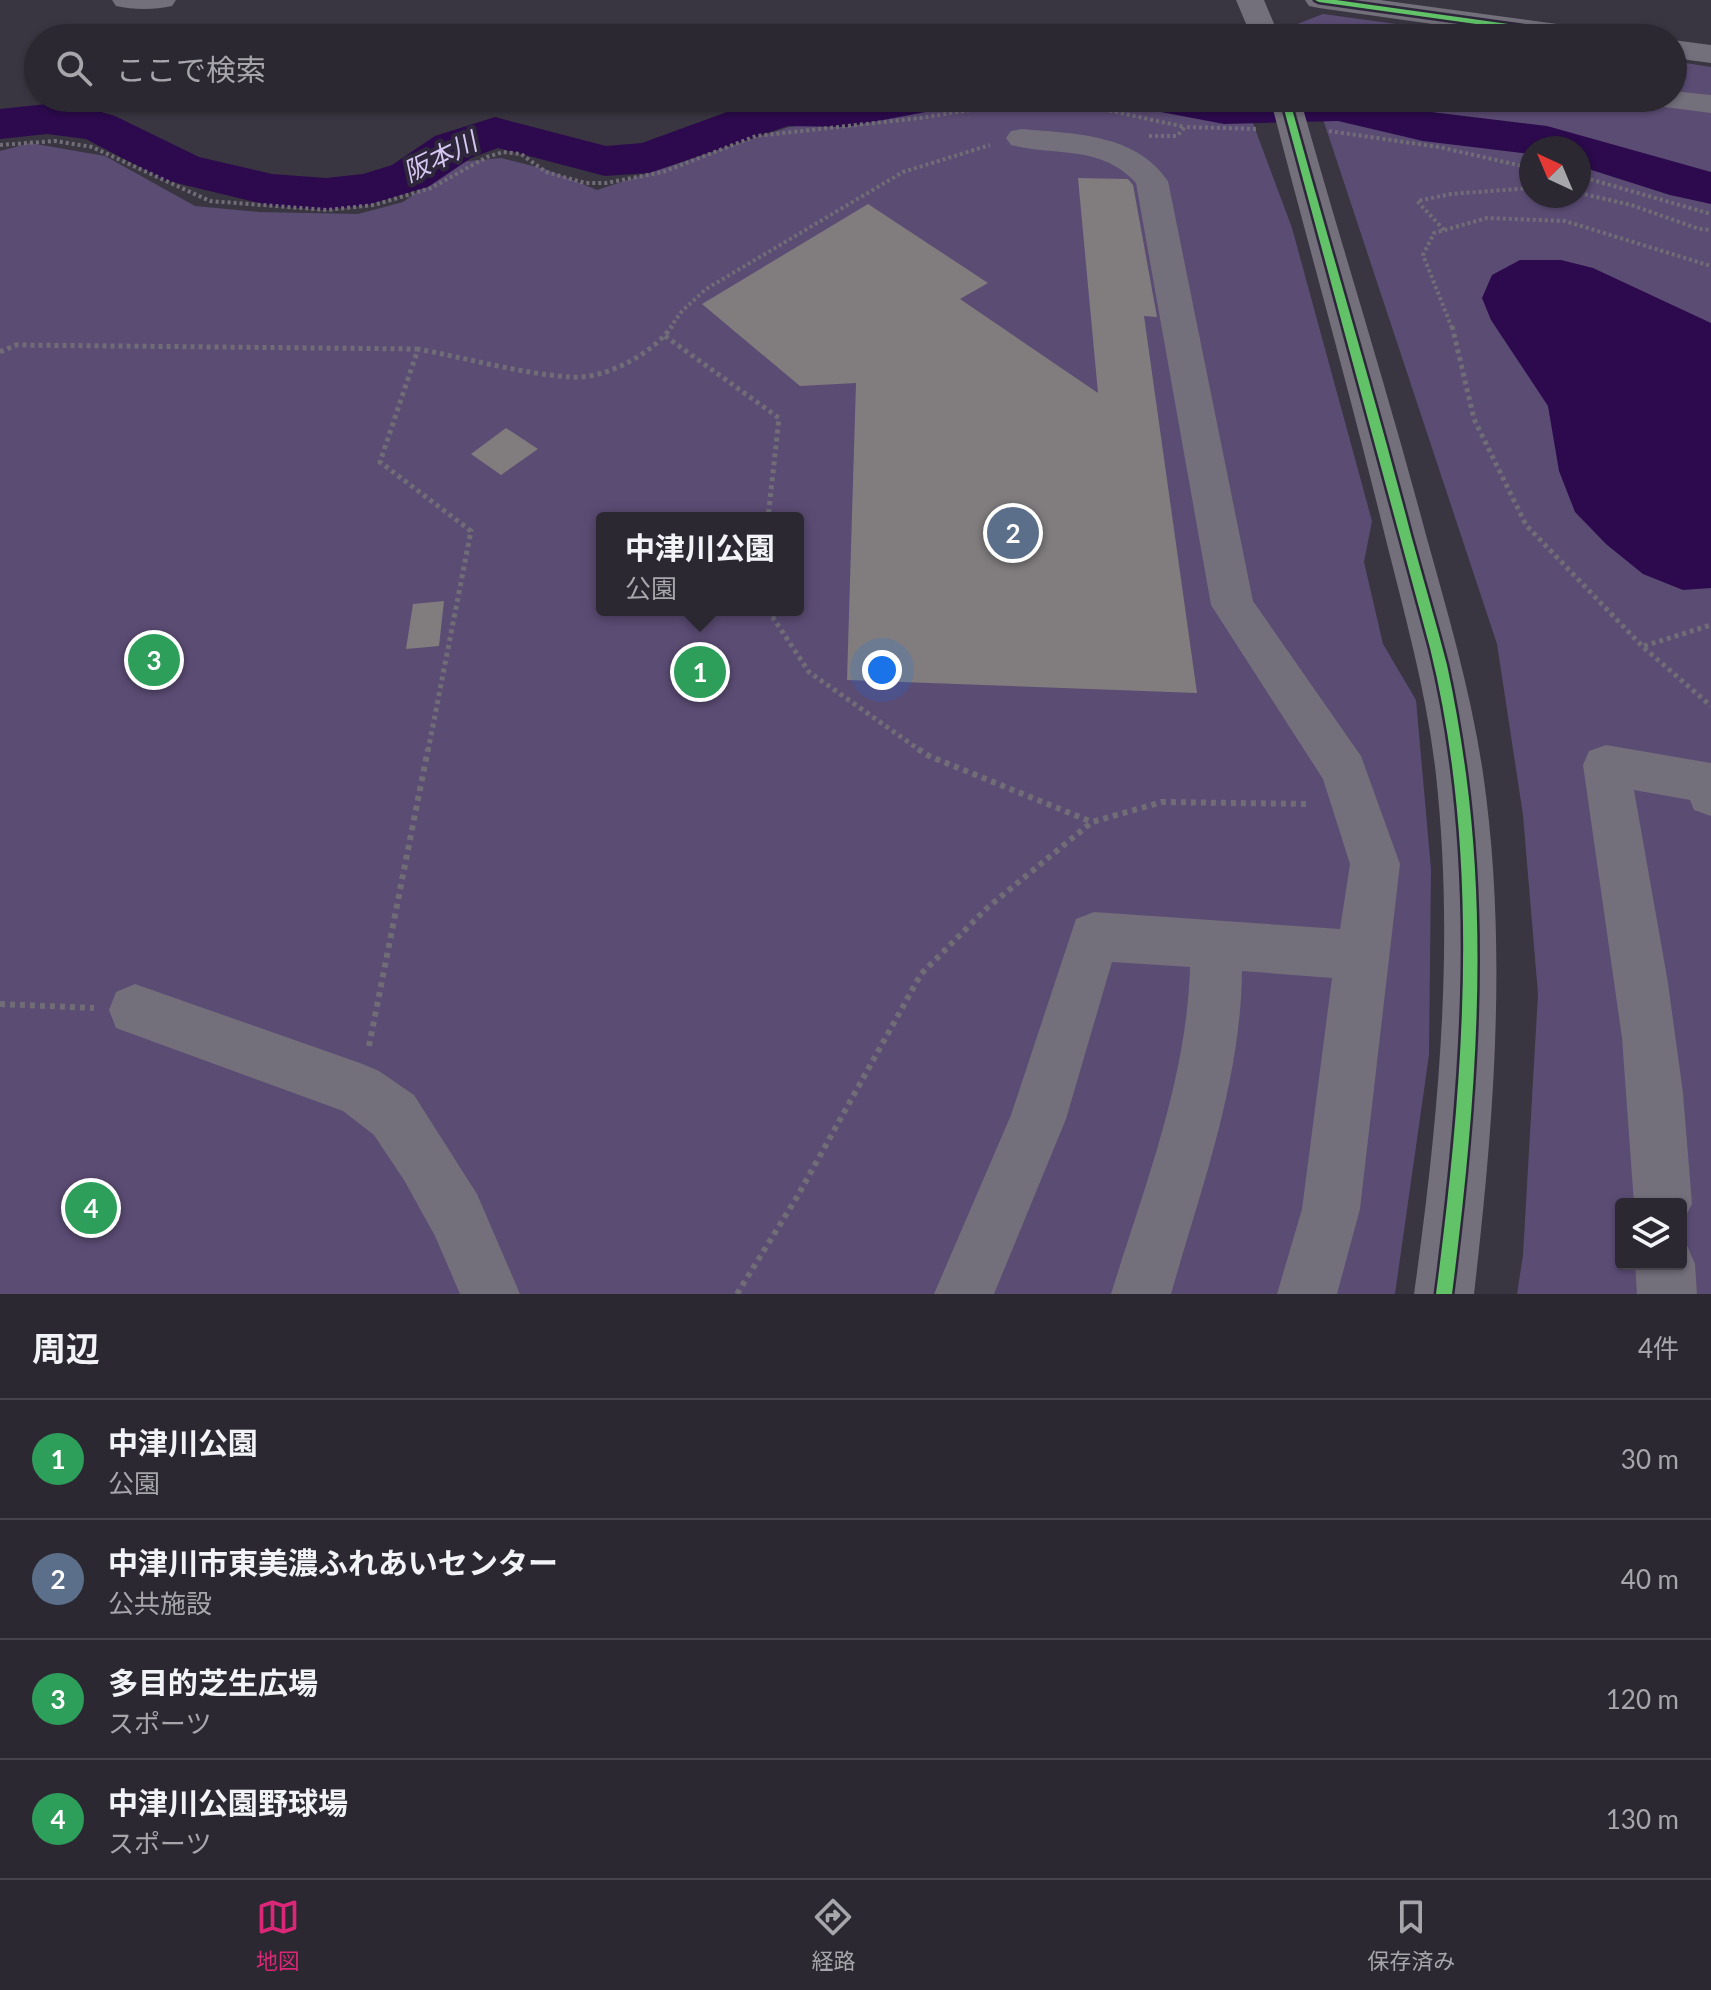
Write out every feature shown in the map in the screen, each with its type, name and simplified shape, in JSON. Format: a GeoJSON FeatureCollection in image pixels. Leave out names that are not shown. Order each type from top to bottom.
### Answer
{"type":"FeatureCollection","features":[{"type":"Feature","properties":{"kind":"street"},"geometry":{"type":"LineString","coordinates":[[126,0],[162,0]]}},
{"type":"Feature","properties":{"kind":"street"},"geometry":{"type":"LineString","coordinates":[[1250,0],[1260,24]]}},
{"type":"Feature","properties":{"kind":"street"},"geometry":{"type":"LineString","coordinates":[[1319,0],[1493,24]]}},
{"type":"Feature","properties":{"kind":"street"},"geometry":{"type":"LineString","coordinates":[[1687,51],[1711,54]]}},
{"type":"Feature","properties":{"kind":"street"},"geometry":{"type":"LineString","coordinates":[[1687,102],[1711,104]]}},
{"type":"Feature","properties":{"kind":"street"},"geometry":{"type":"LineString","coordinates":[[1288,112],[1399,508],[1448,701],[1468,881],[1469,1041],[1454,1218],[1444,1294]]}},
{"type":"Feature","properties":{"kind":"street"},"geometry":{"type":"LineString","coordinates":[[1022,138],[1110,149],[1139,163],[1152,181],[1232,605],[1344,771],[1375,864],[1331,1209],[1307,1294]]}},
{"type":"Feature","properties":{"kind":"street"},"geometry":{"type":"LineString","coordinates":[[1663,1198],[1660,1128],[1633,913],[1606,765],[1706,782],[1711,795]]}},
{"type":"Feature","properties":{"kind":"street"},"geometry":{"type":"LineString","coordinates":[[964,1294],[1038,1119],[1094,936],[1361,955]]}},
{"type":"Feature","properties":{"kind":"street"},"geometry":{"type":"LineString","coordinates":[[1141,1294],[1192,1122],[1215,1014],[1216,943]]}},
{"type":"Feature","properties":{"kind":"street"},"geometry":{"type":"LineString","coordinates":[[135,1010],[360,1090],[394,1115],[456,1215],[490,1294]]}},
{"type":"Feature","properties":{"kind":"street"},"geometry":{"type":"LineString","coordinates":[[1665,1270],[1667,1294]]}},
{"type":"Feature","properties":{"kind":"path"},"geometry":{"type":"LineString","coordinates":[[0,145],[55,141],[92,147],[210,201],[327,210],[374,205],[431,188],[487,157],[503,152],[521,154],[546,172],[585,183],[606,183],[663,172],[756,136],[958,112]]}},
{"type":"Feature","properties":{"kind":"path"},"geometry":{"type":"LineString","coordinates":[[1111,112],[1159,119],[1185,127],[1408,142],[1519,165]]}},
{"type":"Feature","properties":{"kind":"path"},"geometry":{"type":"LineString","coordinates":[[1136,134],[1165,138],[1177,136],[1185,127]]}},
{"type":"Feature","properties":{"kind":"path"},"geometry":{"type":"LineString","coordinates":[[0,352],[16,345],[418,349],[573,378],[625,366],[665,336],[682,311],[706,289],[903,172],[1022,138]]}},
{"type":"Feature","properties":{"kind":"path"},"geometry":{"type":"LineString","coordinates":[[1591,179],[1711,214]]}},
{"type":"Feature","properties":{"kind":"path"},"geometry":{"type":"LineString","coordinates":[[1444,230],[1417,201],[1451,194],[1519,189]]}},
{"type":"Feature","properties":{"kind":"path"},"geometry":{"type":"LineString","coordinates":[[1591,196],[1711,230]]}},
{"type":"Feature","properties":{"kind":"path"},"geometry":{"type":"LineString","coordinates":[[1711,266],[1565,221],[1487,218],[1434,233],[1423,255],[1451,324],[1474,419],[1526,525],[1643,647],[1711,706]]}},
{"type":"Feature","properties":{"kind":"path"},"geometry":{"type":"LineString","coordinates":[[665,336],[779,418],[769,512]]}},
{"type":"Feature","properties":{"kind":"path"},"geometry":{"type":"LineString","coordinates":[[360,1090],[471,531],[380,462],[418,349]]}},
{"type":"Feature","properties":{"kind":"path"},"geometry":{"type":"LineString","coordinates":[[772,616],[809,672],[929,756],[1092,822]]}},
{"type":"Feature","properties":{"kind":"path"},"geometry":{"type":"LineString","coordinates":[[1643,647],[1711,625]]}},
{"type":"Feature","properties":{"kind":"path"},"geometry":{"type":"LineString","coordinates":[[737,1294],[797,1197],[921,974],[987,908],[1092,822],[1162,802],[1356,806]]}},
{"type":"Feature","properties":{"kind":"path"},"geometry":{"type":"LineString","coordinates":[[0,1004],[135,1010]]}},
{"type":"Feature","properties":{"kind":"shaded area"},"geometry":{"type":"Polygon","coordinates":[[[1323,14],[1396,24],[1297,24],[1323,14]]]}},
{"type":"Feature","properties":{"kind":"shaded area"},"geometry":{"type":"Polygon","coordinates":[[[1687,63],[1711,67],[1711,1294],[1517,1294],[1523,1255],[1538,994],[1523,815],[1497,644],[1321,112],[1687,112],[1687,63]]]}},
{"type":"Feature","properties":{"kind":"shaded area"},"geometry":{"type":"Polygon","coordinates":[[[912,112],[1201,112],[1251,118],[1292,228],[1372,521],[1364,562],[1383,644],[1416,700],[1431,869],[1429,1055],[1395,1294],[0,1294],[0,151],[30,143],[105,156],[195,206],[259,212],[358,214],[403,202],[459,162],[501,158],[545,169],[597,190],[789,127],[912,112]]]}},
{"type":"Feature","properties":{"kind":"shaded area"},"geometry":{"type":"Polygon","coordinates":[[[1520,260],[1561,260],[1593,268],[1711,323],[1711,588],[1683,590],[1643,574],[1606,544],[1575,512],[1559,471],[1548,406],[1491,320],[1482,298],[1492,275],[1520,260]]]}},
{"type":"Feature","properties":{"kind":"building"},"geometry":{"type":"Polygon","coordinates":[[[1078,178],[1128,179],[1133,185],[1157,317],[1144,316],[1197,693],[847,680],[856,383],[800,386],[702,304],[868,204],[988,283],[960,299],[1098,393],[1078,178]]]}},
{"type":"Feature","properties":{"kind":"building"},"geometry":{"type":"Polygon","coordinates":[[[506,428],[538,449],[501,475],[471,454],[506,428]]]}},
{"type":"Feature","properties":{"kind":"building"},"geometry":{"type":"Polygon","coordinates":[[[444,601],[439,646],[406,649],[413,604],[444,601]]]}},
{"type":"Feature","properties":{"kind":"waterway","name":"阪本川"},"geometry":{"type":"LineString","coordinates":[[0,124],[47,119],[98,126],[182,169],[272,190],[326,194],[368,189],[410,176],[453,147],[495,132],[605,161],[649,158],[744,122],[783,112]]}},
{"type":"Feature","properties":{"kind":"waterway","name":"阪本川"},"geometry":{"type":"LineString","coordinates":[[1364,112],[1423,126],[1519,138]]}},
{"type":"Feature","properties":{"kind":"waterway","name":"阪本川"},"geometry":{"type":"LineString","coordinates":[[1591,153],[1688,184],[1711,188]]}},
{"type":"Feature","properties":{"kind":"cycle path"},"geometry":{"type":"LineString","coordinates":[[1319,0],[1493,24]]}},
{"type":"Feature","properties":{"kind":"cycle path"},"geometry":{"type":"LineString","coordinates":[[1289,112],[1436,648],[1459,775],[1470,924],[1470,998],[1461,1147],[1444,1294]]}},
{"type":"Feature","properties":{"kind":"place","name":"中津川市東美濃ふれあいセンター"},"geometry":{"type":"Point","coordinates":[1013,533]}},
{"type":"Feature","properties":{"kind":"place","name":"多目的芝生広場"},"geometry":{"type":"Point","coordinates":[154,660]}},
{"type":"Feature","properties":{"kind":"place","name":"中津川公園"},"geometry":{"type":"Point","coordinates":[700,672]}},
{"type":"Feature","properties":{"kind":"place","name":"中津川公園野球場"},"geometry":{"type":"Point","coordinates":[91,1208]}}]}
